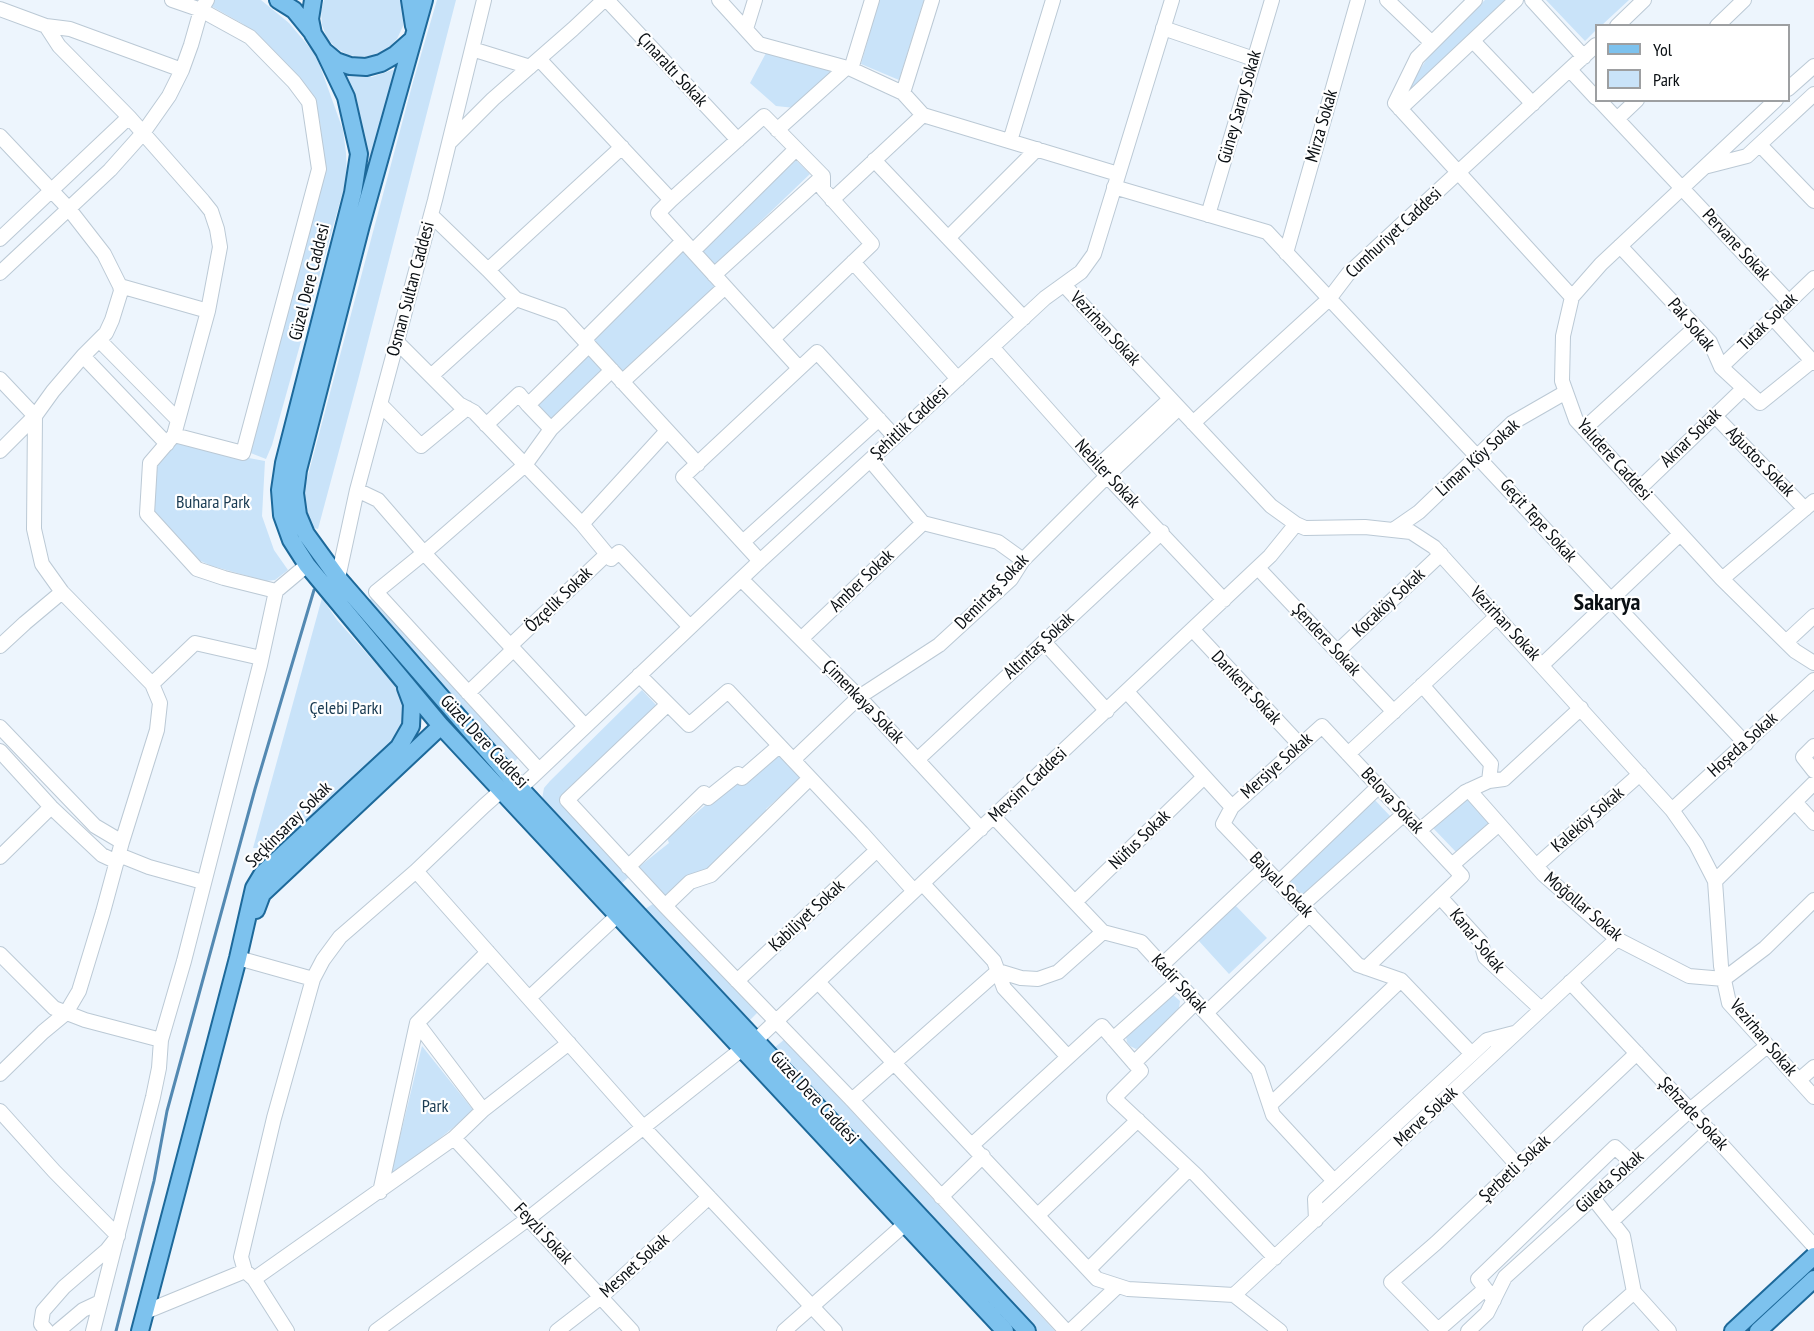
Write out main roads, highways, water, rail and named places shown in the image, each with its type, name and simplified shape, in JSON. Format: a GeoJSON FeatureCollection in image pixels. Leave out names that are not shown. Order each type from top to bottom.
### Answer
{"type":"FeatureCollection","features":[{"type":"Feature","properties":{"kind":"main road","name":"Güzel Dere Caddesi"},"geometry":{"type":"LineString","coordinates":[[278,0],[294,10],[324,51],[346,97],[359,154],[353,193],[284,463],[280,490],[282,515],[291,540],[307,565],[441,726],[618,915],[749,1045],[1027,1331]]}},
{"type":"Feature","properties":{"kind":"main road"},"geometry":{"type":"LineString","coordinates":[[313,0],[310,19],[313,34]]}},
{"type":"Feature","properties":{"kind":"main road"},"geometry":{"type":"LineString","coordinates":[[324,51],[336,61],[350,66],[366,67],[381,63],[396,54],[413,35],[413,11],[410,0]]}},
{"type":"Feature","properties":{"kind":"main road","name":"Güzel Dere Caddesi"},"geometry":{"type":"LineString","coordinates":[[424,0],[358,236],[298,470],[295,493],[298,515],[306,534],[338,578],[530,778],[749,1045],[905,1224],[1005,1331]]}},
{"type":"Feature","properties":{"kind":"main road","name":"Seçkinsaray Sokak"},"geometry":{"type":"LineString","coordinates":[[237,958],[254,888],[263,873],[399,747],[411,726],[412,704],[404,681]]}},
{"type":"Feature","properties":{"kind":"main road","name":"Seçkinsaray Sokak"},"geometry":{"type":"LineString","coordinates":[[237,958],[262,894],[441,726]]}},
{"type":"Feature","properties":{"kind":"main road"},"geometry":{"type":"LineString","coordinates":[[140,1331],[237,958]]}},
{"type":"Feature","properties":{"kind":"main road"},"geometry":{"type":"LineString","coordinates":[[1733,1331],[1814,1256]]}},
{"type":"Feature","properties":{"kind":"main road"},"geometry":{"type":"LineString","coordinates":[[1758,1331],[1814,1279]]}},
{"type":"Feature","properties":{"kind":"waterway"},"geometry":{"type":"LineString","coordinates":[[116,1331],[154,1181],[167,1111],[255,789],[314,590]]}},
{"type":"Feature","properties":{"kind":"district","name":"Sakarya"},"geometry":{"type":"Point","coordinates":[1607,603]}},
{"type":"Feature","properties":{"kind":"park label","name":"Buhara Park"},"geometry":{"type":"Point","coordinates":[213,503]}},
{"type":"Feature","properties":{"kind":"park label","name":"Çelebi Parkı"},"geometry":{"type":"Point","coordinates":[346,709]}},
{"type":"Feature","properties":{"kind":"park label","name":"Park"},"geometry":{"type":"Point","coordinates":[435,1107]}}]}
